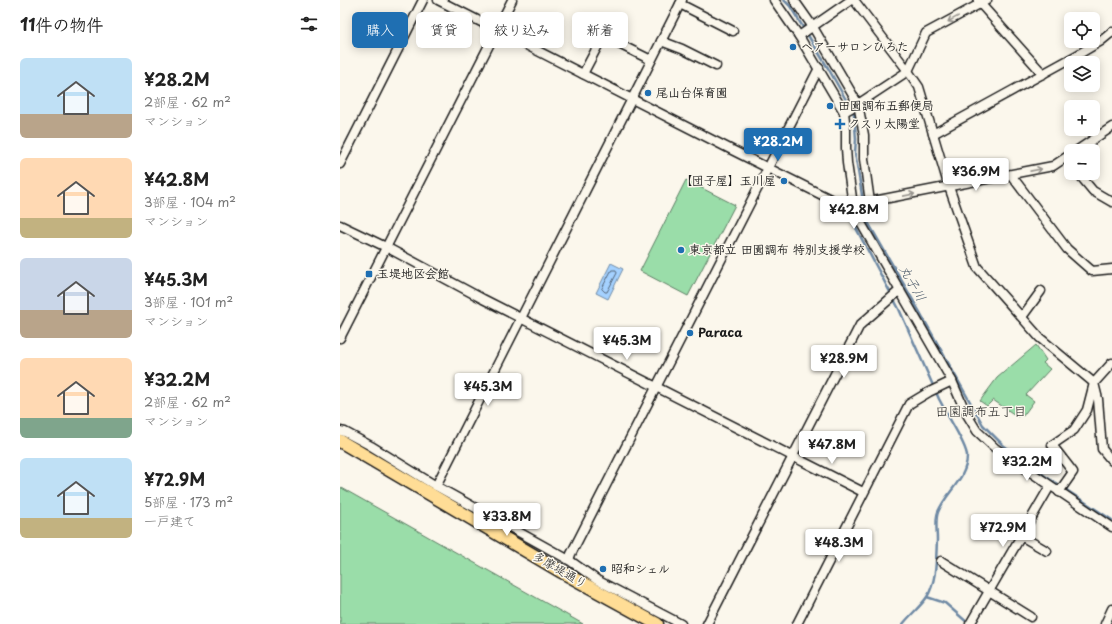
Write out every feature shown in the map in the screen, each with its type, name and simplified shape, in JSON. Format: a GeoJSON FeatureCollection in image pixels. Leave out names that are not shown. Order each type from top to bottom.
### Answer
{"type":"FeatureCollection","features":[{"type":"Feature","properties":{"kind":"main road","name":"多摩堤通り"},"geometry":{"type":"LineString","coordinates":[[340,441],[439,500],[595,585],[657,624]]}},
{"type":"Feature","properties":{"kind":"street"},"geometry":{"type":"LineString","coordinates":[[340,164],[423,0]]}},
{"type":"Feature","properties":{"kind":"street"},"geometry":{"type":"LineString","coordinates":[[438,0],[480,21]]}},
{"type":"Feature","properties":{"kind":"street"},"geometry":{"type":"LineString","coordinates":[[506,12],[512,0]]}},
{"type":"Feature","properties":{"kind":"street"},"geometry":{"type":"LineString","coordinates":[[774,0],[799,36],[844,112],[846,148],[853,206],[858,218],[896,294],[952,381],[962,405],[977,431],[995,448],[1112,528]]}},
{"type":"Feature","properties":{"kind":"street"},"geometry":{"type":"LineString","coordinates":[[794,0],[813,27],[858,104],[864,135],[864,159],[870,202]]}},
{"type":"Feature","properties":{"kind":"street"},"geometry":{"type":"LineString","coordinates":[[799,36],[853,0],[908,71],[919,87],[949,187],[977,267],[1040,338],[1094,383],[1098,399],[1102,449],[1112,461]]}},
{"type":"Feature","properties":{"kind":"street"},"geometry":{"type":"LineString","coordinates":[[844,112],[908,71],[926,33],[982,1],[1043,74]]}},
{"type":"Feature","properties":{"kind":"street"},"geometry":{"type":"LineString","coordinates":[[436,486],[522,319],[681,2],[733,31]]}},
{"type":"Feature","properties":{"kind":"street"},"geometry":{"type":"LineString","coordinates":[[933,134],[1096,44],[1112,32]]}},
{"type":"Feature","properties":{"kind":"street"},"geometry":{"type":"LineString","coordinates":[[583,74],[603,36],[651,60]]}},
{"type":"Feature","properties":{"kind":"street"},"geometry":{"type":"LineString","coordinates":[[661,40],[716,66]]}},
{"type":"Feature","properties":{"kind":"street"},"geometry":{"type":"LineString","coordinates":[[340,338],[488,48]]}},
{"type":"Feature","properties":{"kind":"street"},"geometry":{"type":"LineString","coordinates":[[532,48],[632,100],[844,206],[853,206],[1053,166],[1064,161]]}},
{"type":"Feature","properties":{"kind":"street"},"geometry":{"type":"LineString","coordinates":[[569,560],[570,554],[819,68]]}},
{"type":"Feature","properties":{"kind":"street"},"geometry":{"type":"LineString","coordinates":[[1086,144],[1112,126]]}},
{"type":"Feature","properties":{"kind":"street"},"geometry":{"type":"LineString","coordinates":[[1011,174],[1066,249],[1092,271],[1112,269]]}},
{"type":"Feature","properties":{"kind":"street"},"geometry":{"type":"LineString","coordinates":[[1084,180],[1094,191],[1112,202]]}},
{"type":"Feature","properties":{"kind":"street"},"geometry":{"type":"LineString","coordinates":[[340,225],[386,247],[453,284],[864,492]]}},
{"type":"Feature","properties":{"kind":"street"},"geometry":{"type":"LineString","coordinates":[[1022,318],[1041,291]]}},
{"type":"Feature","properties":{"kind":"street"},"geometry":{"type":"LineString","coordinates":[[707,624],[860,325],[896,294]]}},
{"type":"Feature","properties":{"kind":"street"},"geometry":{"type":"LineString","coordinates":[[1059,492],[1073,472],[1052,445],[1074,430],[1087,410],[1094,383],[1112,363]]}},
{"type":"Feature","properties":{"kind":"street"},"geometry":{"type":"LineString","coordinates":[[797,624],[909,404],[952,381]]}},
{"type":"Feature","properties":{"kind":"street"},"geometry":{"type":"LineString","coordinates":[[340,431],[345,432],[371,446],[436,486],[569,560],[595,585],[681,624]]}},
{"type":"Feature","properties":{"kind":"street"},"geometry":{"type":"LineString","coordinates":[[971,622],[1050,486]]}},
{"type":"Feature","properties":{"kind":"street"},"geometry":{"type":"LineString","coordinates":[[1021,536],[1047,551]]}},
{"type":"Feature","properties":{"kind":"street"},"geometry":{"type":"LineString","coordinates":[[941,561],[990,590],[1031,617]]}},
{"type":"Feature","properties":{"kind":"street"},"geometry":{"type":"LineString","coordinates":[[1105,624],[1112,609]]}},
{"type":"Feature","properties":{"kind":"green space"},"geometry":{"type":"Polygon","coordinates":[[[686,180],[735,205],[688,296],[640,271],[686,180]]]}},
{"type":"Feature","properties":{"kind":"green space"},"geometry":{"type":"Polygon","coordinates":[[[1036,345],[1046,360],[1043,363],[1050,369],[1026,395],[1034,401],[1023,416],[1020,414],[1018,417],[993,400],[987,406],[980,401],[997,378],[1036,345]]]}},
{"type":"Feature","properties":{"kind":"green space"},"geometry":{"type":"Polygon","coordinates":[[[340,487],[583,624],[340,624],[340,487]]]}},
{"type":"Feature","properties":{"kind":"water"},"geometry":{"type":"Polygon","coordinates":[[[611,263],[623,269],[608,299],[596,293],[611,263]]]}},
{"type":"Feature","properties":{"kind":"waterway","name":"丸子川"},"geometry":{"type":"LineString","coordinates":[[784,0],[790,6],[854,114],[856,139],[855,153],[866,219],[983,425],[1003,445],[1045,476],[1112,520]]}},
{"type":"Feature","properties":{"kind":"waterway"},"geometry":{"type":"LineString","coordinates":[[849,215],[899,309],[947,414]]}},
{"type":"Feature","properties":{"kind":"waterway"},"geometry":{"type":"LineString","coordinates":[[903,624],[925,600],[933,584],[937,540],[937,515],[964,472],[966,464],[967,456],[965,447],[947,414],[968,407],[972,408]]}},
{"type":"Feature","properties":{"kind":"waterway"},"geometry":{"type":"LineString","coordinates":[[927,597],[945,603],[969,624]]}},
{"type":"Feature","properties":{"kind":"place","name":"ヘアーサロンひろた"},"geometry":{"type":"Point","coordinates":[793,47]}},
{"type":"Feature","properties":{"kind":"place","name":"尾山台保育園"},"geometry":{"type":"Point","coordinates":[648,93]}},
{"type":"Feature","properties":{"kind":"place","name":"田園調布五郵便局"},"geometry":{"type":"Point","coordinates":[830,106]}},
{"type":"Feature","properties":{"kind":"place","name":"クスリ太陽堂"},"geometry":{"type":"Point","coordinates":[840,124]}},
{"type":"Feature","properties":{"kind":"place","name":"【団子屋】玉川屋"},"geometry":{"type":"Point","coordinates":[784,181]}},
{"type":"Feature","properties":{"kind":"place","name":"東京都立 田園調布 特別支援学校"},"geometry":{"type":"Point","coordinates":[681,250]}},
{"type":"Feature","properties":{"kind":"place","name":"玉堤地区会館"},"geometry":{"type":"Point","coordinates":[369,274]}},
{"type":"Feature","properties":{"kind":"place","name":"Paraca"},"geometry":{"type":"Point","coordinates":[690,333]}},
{"type":"Feature","properties":{"kind":"place","name":"昭和シェル"},"geometry":{"type":"Point","coordinates":[603,569]}},
{"type":"Feature","properties":{"kind":"district","name":"田園調布五丁目"},"geometry":{"type":"Point","coordinates":[981,411]}}]}
